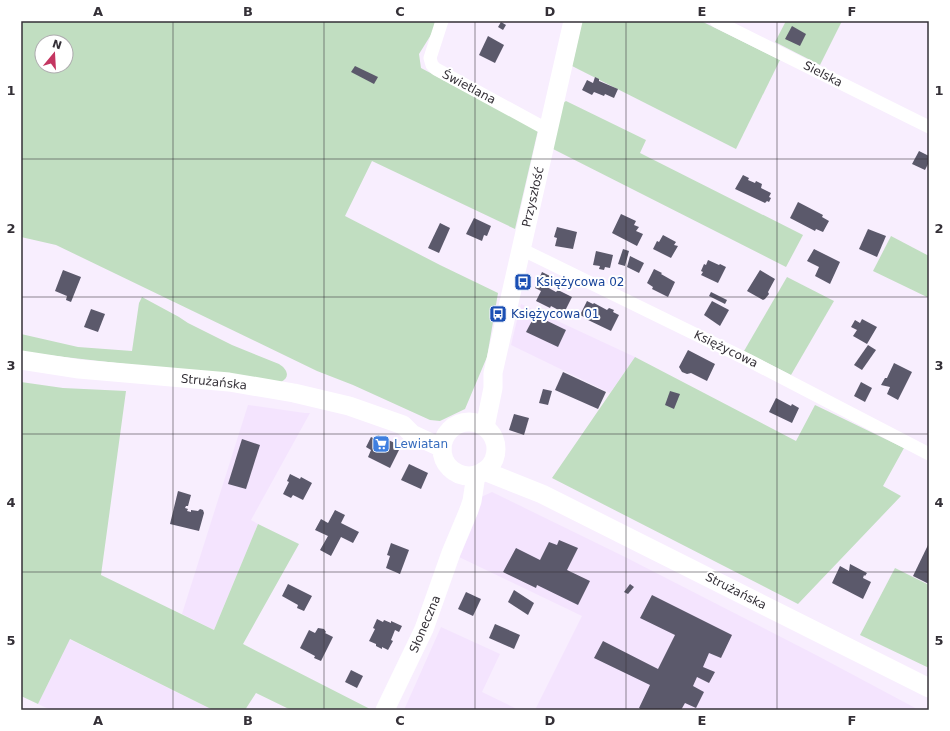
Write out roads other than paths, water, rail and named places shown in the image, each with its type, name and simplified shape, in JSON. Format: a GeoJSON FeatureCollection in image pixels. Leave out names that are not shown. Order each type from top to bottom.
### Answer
{"type":"FeatureCollection","features":[{"type":"Feature","properties":{"kind":"main road","name":"Przyszłość"},"geometry":{"type":"LineString","coordinates":[[477,424],[485,384],[493,373],[573,21]]}},
{"type":"Feature","properties":{"kind":"main road","name":"Strużańska"},"geometry":{"type":"LineString","coordinates":[[21,360],[79,369],[229,382],[294,392],[348,406],[404,425],[412,434],[444,440]]}},
{"type":"Feature","properties":{"kind":"main road"},"geometry":{"type":"LineString","coordinates":[[462,422],[477,424],[491,432],[494,439],[495,455],[493,462],[473,473],[451,469],[442,455],[444,440],[454,426],[462,422]]}},
{"type":"Feature","properties":{"kind":"main road","name":"Strużańska"},"geometry":{"type":"LineString","coordinates":[[495,455],[542,494]]}},
{"type":"Feature","properties":{"kind":"main road","name":"Strużańska"},"geometry":{"type":"LineString","coordinates":[[473,473],[542,494],[929,688]]}},
{"type":"Feature","properties":{"kind":"main road","name":"Słoneczna"},"geometry":{"type":"LineString","coordinates":[[385,710],[424,629],[472,501],[473,473]]}},
{"type":"Feature","properties":{"kind":"street","name":"Świetlana"},"geometry":{"type":"LineString","coordinates":[[442,21],[430,58],[432,65],[436,69],[548,130]]}},
{"type":"Feature","properties":{"kind":"street","name":"Sielska"},"geometry":{"type":"LineString","coordinates":[[716,21],[929,127]]}},
{"type":"Feature","properties":{"kind":"street","name":"Księżycowa"},"geometry":{"type":"LineString","coordinates":[[521,249],[748,360],[929,454]]}},
{"type":"Feature","properties":{"kind":"place","name":"Księżycowa 02"},"geometry":{"type":"Point","coordinates":[523,282]}},
{"type":"Feature","properties":{"kind":"place","name":"Księżycowa 01"},"geometry":{"type":"Point","coordinates":[498,314]}},
{"type":"Feature","properties":{"kind":"place","name":"Lewiatan"},"geometry":{"type":"Point","coordinates":[381,444]}}]}
